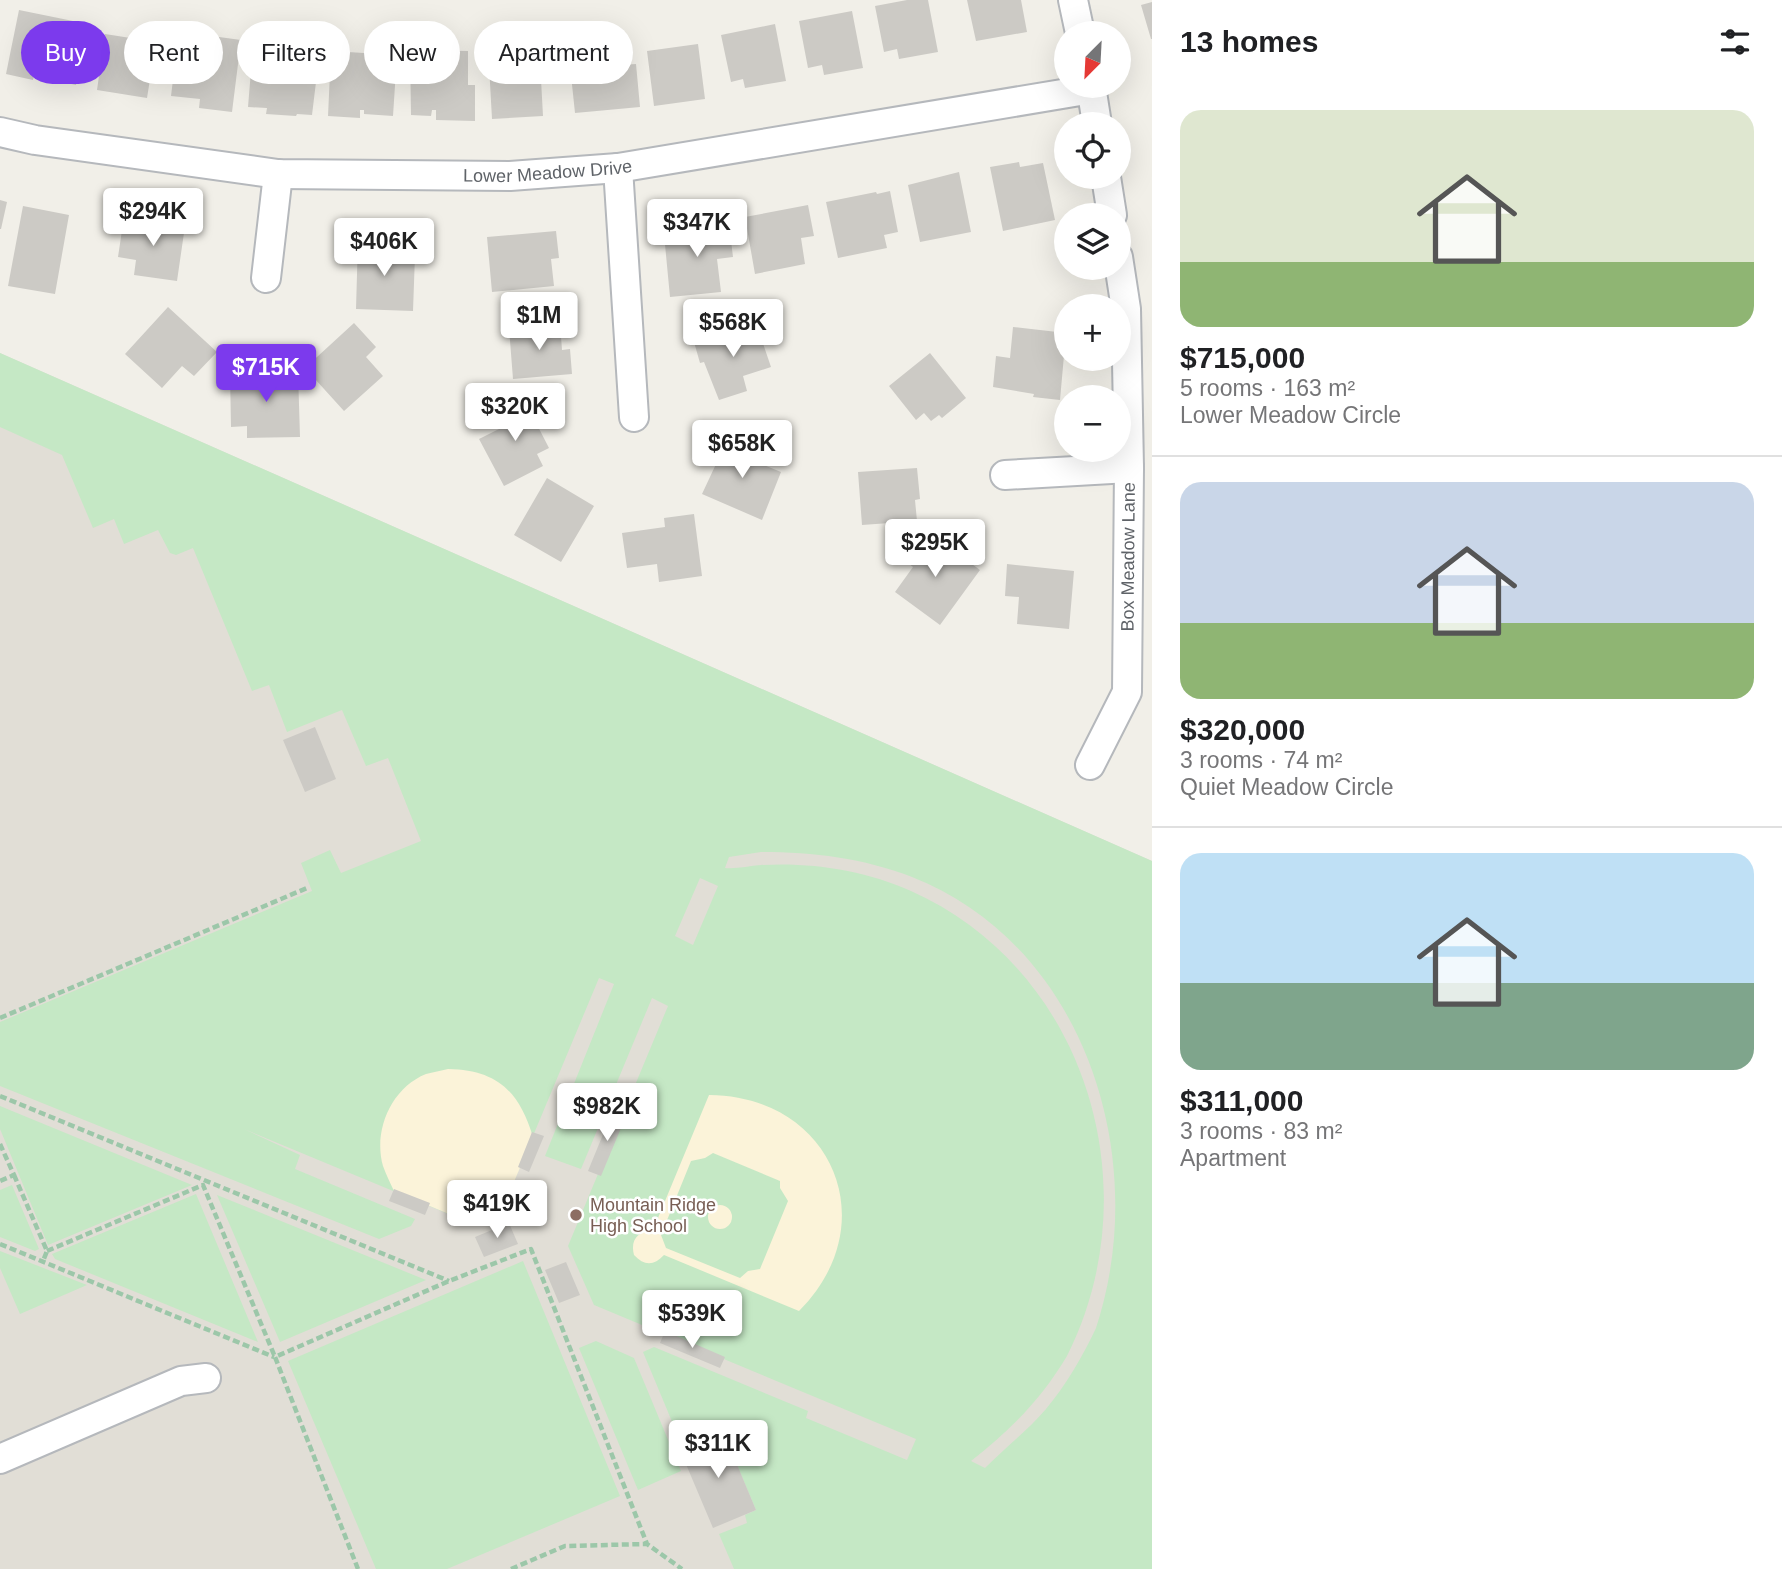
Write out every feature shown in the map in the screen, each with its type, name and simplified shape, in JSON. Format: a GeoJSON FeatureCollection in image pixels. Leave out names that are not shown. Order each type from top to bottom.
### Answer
{"type":"FeatureCollection","features":[{"type":"Feature","properties":{"kind":"street"},"geometry":{"type":"LineString","coordinates":[[1073,0],[1077,21]]}},
{"type":"Feature","properties":{"kind":"street","name":"Lower Meadow Drive"},"geometry":{"type":"LineString","coordinates":[[0,132],[35,140],[278,174],[510,176],[618,168],[1054,93]]}},
{"type":"Feature","properties":{"kind":"street"},"geometry":{"type":"LineString","coordinates":[[618,168],[634,417]]}},
{"type":"Feature","properties":{"kind":"street"},"geometry":{"type":"LineString","coordinates":[[266,278],[278,174]]}},
{"type":"Feature","properties":{"kind":"street","name":"Box Meadow Lane"},"geometry":{"type":"LineString","coordinates":[[1090,765],[1126,692],[1129,468],[1126,309],[1122,280]]}},
{"type":"Feature","properties":{"kind":"street"},"geometry":{"type":"LineString","coordinates":[[1005,474],[1129,468]]}},
{"type":"Feature","properties":{"kind":"street"},"geometry":{"type":"LineString","coordinates":[[0,1459],[181,1381],[206,1378]]}},
{"type":"Feature","properties":{"kind":"path"},"geometry":{"type":"LineString","coordinates":[[0,1018],[307,888]]}},
{"type":"Feature","properties":{"kind":"path"},"geometry":{"type":"LineString","coordinates":[[0,1096],[204,1183],[449,1281]]}},
{"type":"Feature","properties":{"kind":"path"},"geometry":{"type":"LineString","coordinates":[[0,1144],[47,1251]]}},
{"type":"Feature","properties":{"kind":"path"},"geometry":{"type":"LineString","coordinates":[[0,1181],[14,1175]]}},
{"type":"Feature","properties":{"kind":"path"},"geometry":{"type":"LineString","coordinates":[[43,1261],[47,1251],[204,1183]]}},
{"type":"Feature","properties":{"kind":"path"},"geometry":{"type":"LineString","coordinates":[[204,1183],[359,1569]]}},
{"type":"Feature","properties":{"kind":"path"},"geometry":{"type":"LineString","coordinates":[[0,1244],[275,1357],[449,1281],[531,1249],[647,1545],[682,1569]]}},
{"type":"Feature","properties":{"kind":"path"},"geometry":{"type":"LineString","coordinates":[[510,1569],[565,1546],[647,1545]]}},
{"type":"Feature","properties":{"kind":"shaded area","name":"Mountain Ridge High School"},"geometry":{"type":"Polygon","coordinates":[[[0,353],[1152,861],[1152,1569],[0,1569],[0,353]]]}},
{"type":"Feature","properties":{"kind":"green space","name":"Mountain Ridge High School"},"geometry":{"type":"Polygon","coordinates":[[[0,353],[1152,861],[1152,1569],[734,1569],[719,1534],[747,1523],[745,1515],[756,1510],[723,1432],[683,1448],[643,1352],[654,1347],[808,1411],[806,1418],[907,1460],[916,1439],[594,1305],[568,1246],[668,1006],[652,998],[581,1169],[545,1156],[614,984],[599,978],[500,1215],[475,1225],[244,1129],[300,1155],[295,1169],[415,1219],[411,1226],[379,1239],[0,1086],[0,1022],[312,891],[301,863],[330,850],[341,873],[421,841],[388,758],[366,766],[342,710],[287,732],[269,685],[252,691],[193,548],[176,555],[170,553],[158,530],[124,544],[114,519],[93,528],[62,455],[0,427],[0,353]],[[761,852],[729,857],[725,868],[780,864],[818,866],[857,873],[911,891],[971,926],[1021,973],[1060,1028],[1086,1089],[1101,1155],[1103,1223],[1092,1291],[1067,1356],[1047,1386],[999,1438],[971,1461],[985,1468],[1046,1409],[1074,1370],[1096,1328],[1111,1263],[1115,1195],[1108,1129],[1090,1064],[1061,1005],[1022,952],[972,909],[894,870],[819,855],[761,852]],[[700,878],[675,936],[693,945],[718,886],[700,878]]]}},
{"type":"Feature","properties":{"kind":"green space"},"geometry":{"type":"Polygon","coordinates":[[[0,1106],[192,1185],[48,1245],[0,1129],[0,1106]]]}},
{"type":"Feature","properties":{"kind":"green space"},"geometry":{"type":"Polygon","coordinates":[[[12,1185],[39,1249],[35,1251],[0,1237],[0,1190],[12,1185]]]}},
{"type":"Feature","properties":{"kind":"green space"},"geometry":{"type":"Polygon","coordinates":[[[196,1194],[258,1342],[55,1259],[52,1254],[196,1194]]]}},
{"type":"Feature","properties":{"kind":"green space"},"geometry":{"type":"Polygon","coordinates":[[[217,1195],[426,1280],[280,1342],[217,1195]]]}},
{"type":"Feature","properties":{"kind":"green space"},"geometry":{"type":"Polygon","coordinates":[[[0,1251],[87,1285],[20,1314],[0,1268],[0,1251]]]}},
{"type":"Feature","properties":{"kind":"green space"},"geometry":{"type":"Polygon","coordinates":[[[523,1261],[620,1496],[447,1569],[376,1569],[288,1361],[523,1261]]]}},
{"type":"Feature","properties":{"kind":"green space"},"geometry":{"type":"Polygon","coordinates":[[[596,1341],[634,1358],[681,1471],[638,1490],[579,1348],[596,1341]]]}},
{"type":"Feature","properties":{"kind":"sand"},"geometry":{"type":"Polygon","coordinates":[[[448,1069],[480,1074],[504,1086],[521,1107],[533,1137],[500,1215],[475,1225],[394,1191],[383,1166],[383,1125],[394,1100],[403,1089],[426,1074],[448,1069]]]}},
{"type":"Feature","properties":{"kind":"sand"},"geometry":{"type":"Polygon","coordinates":[[[709,1095],[752,1101],[788,1117],[815,1141],[833,1171],[841,1205],[839,1241],[825,1277],[799,1311],[664,1255],[653,1263],[645,1263],[634,1255],[633,1245],[639,1234],[653,1230],[709,1095]],[[713,1153],[691,1161],[661,1235],[666,1248],[740,1278],[748,1271],[760,1269],[788,1201],[780,1188],[780,1181],[713,1153]]]}},
{"type":"Feature","properties":{"kind":"sand"},"geometry":{"type":"Polygon","coordinates":[[[720,1205],[729,1208],[732,1217],[729,1226],[720,1229],[711,1226],[708,1217],[711,1208],[720,1205]]]}},
{"type":"Feature","properties":{"kind":"building"},"geometry":{"type":"Polygon","coordinates":[[[907,0],[928,0],[938,52],[899,59],[897,49],[884,52],[875,6],[907,0]]]}},
{"type":"Feature","properties":{"kind":"building"},"geometry":{"type":"Polygon","coordinates":[[[967,0],[1021,0],[1027,32],[976,41],[967,0]]]}},
{"type":"Feature","properties":{"kind":"building"},"geometry":{"type":"Polygon","coordinates":[[[1152,2],[1152,39],[1151,39],[1141,5],[1152,2]]]}},
{"type":"Feature","properties":{"kind":"building"},"geometry":{"type":"Polygon","coordinates":[[[19,10],[73,21],[21,21],[21,77],[6,74],[19,10]]]}},
{"type":"Feature","properties":{"kind":"building"},"geometry":{"type":"Polygon","coordinates":[[[852,11],[863,68],[824,75],[822,65],[808,68],[799,21],[852,11]]]}},
{"type":"Feature","properties":{"kind":"building"},"geometry":{"type":"Polygon","coordinates":[[[775,24],[786,81],[745,88],[743,79],[731,82],[721,35],[775,24]]]}},
{"type":"Feature","properties":{"kind":"building"},"geometry":{"type":"Polygon","coordinates":[[[110,35],[124,37],[124,84],[149,84],[147,98],[97,90],[98,84],[110,84],[110,35]]]}},
{"type":"Feature","properties":{"kind":"building"},"geometry":{"type":"Polygon","coordinates":[[[223,38],[237,39],[237,72],[232,112],[199,108],[200,99],[171,96],[172,84],[223,84],[223,38]]]}},
{"type":"Feature","properties":{"kind":"building"},"geometry":{"type":"Polygon","coordinates":[[[698,44],[705,99],[654,106],[647,51],[698,44]]]}},
{"type":"Feature","properties":{"kind":"building"},"geometry":{"type":"Polygon","coordinates":[[[460,51],[468,51],[468,85],[475,85],[475,121],[436,120],[436,110],[432,110],[431,116],[411,115],[411,84],[460,84],[460,51]]]}},
{"type":"Feature","properties":{"kind":"building"},"geometry":{"type":"Polygon","coordinates":[[[350,52],[364,53],[364,84],[395,84],[393,116],[364,114],[364,110],[360,110],[360,118],[328,116],[329,84],[350,84],[350,52]]]}},
{"type":"Feature","properties":{"kind":"building"},"geometry":{"type":"Polygon","coordinates":[[[633,64],[636,64],[640,107],[575,113],[572,84],[633,84],[633,64]]]}},
{"type":"Feature","properties":{"kind":"building"},"geometry":{"type":"Polygon","coordinates":[[[250,84],[316,84],[312,115],[266,114],[267,108],[248,107],[250,84]]]}},
{"type":"Feature","properties":{"kind":"building"},"geometry":{"type":"Polygon","coordinates":[[[490,84],[541,84],[543,116],[492,119],[490,84]]]}},
{"type":"Feature","properties":{"kind":"building"},"geometry":{"type":"Polygon","coordinates":[[[1019,162],[1020,167],[1043,163],[1054,220],[1003,231],[990,167],[1019,162]]]}},
{"type":"Feature","properties":{"kind":"building"},"geometry":{"type":"Polygon","coordinates":[[[959,172],[971,232],[920,242],[908,185],[959,172]]]}},
{"type":"Feature","properties":{"kind":"building"},"geometry":{"type":"Polygon","coordinates":[[[890,191],[898,232],[884,235],[887,248],[838,258],[826,202],[890,191]]]}},
{"type":"Feature","properties":{"kind":"building"},"geometry":{"type":"Polygon","coordinates":[[[0,200],[7,202],[1,229],[0,229],[0,200]]]}},
{"type":"Feature","properties":{"kind":"building"},"geometry":{"type":"Polygon","coordinates":[[[808,205],[814,236],[801,238],[805,264],[755,274],[745,217],[808,205]]]}},
{"type":"Feature","properties":{"kind":"building"},"geometry":{"type":"Polygon","coordinates":[[[23,206],[69,215],[55,294],[8,286],[23,206]]]}},
{"type":"Feature","properties":{"kind":"building"},"geometry":{"type":"Polygon","coordinates":[[[124,217],[185,226],[177,281],[134,275],[136,260],[118,257],[124,217]]]}},
{"type":"Feature","properties":{"kind":"building"},"geometry":{"type":"Polygon","coordinates":[[[713,223],[714,226],[729,224],[733,257],[717,259],[721,292],[670,297],[664,234],[685,232],[685,226],[713,223]]]}},
{"type":"Feature","properties":{"kind":"building"},"geometry":{"type":"Polygon","coordinates":[[[556,231],[559,258],[551,259],[554,286],[492,292],[487,237],[556,231]]]}},
{"type":"Feature","properties":{"kind":"building"},"geometry":{"type":"Polygon","coordinates":[[[358,240],[387,241],[387,254],[415,255],[413,311],[356,309],[358,240]]]}},
{"type":"Feature","properties":{"kind":"building"},"geometry":{"type":"Polygon","coordinates":[[[168,307],[217,352],[194,376],[182,366],[162,388],[125,354],[168,307]]]}},
{"type":"Feature","properties":{"kind":"building"},"geometry":{"type":"Polygon","coordinates":[[[354,323],[376,347],[366,357],[383,376],[344,411],[305,368],[354,323]]]}},
{"type":"Feature","properties":{"kind":"building"},"geometry":{"type":"Polygon","coordinates":[[[560,323],[562,350],[570,349],[572,374],[513,379],[509,328],[560,323]]]}},
{"type":"Feature","properties":{"kind":"building"},"geometry":{"type":"Polygon","coordinates":[[[756,323],[771,367],[743,376],[747,391],[719,400],[704,362],[700,363],[694,342],[756,323]]]}},
{"type":"Feature","properties":{"kind":"building"},"geometry":{"type":"Polygon","coordinates":[[[1013,327],[1054,332],[1054,371],[1063,371],[1061,385],[1054,385],[1054,399],[993,387],[996,356],[1010,358],[1013,327]]]}},
{"type":"Feature","properties":{"kind":"building"},"geometry":{"type":"Polygon","coordinates":[[[930,353],[966,398],[942,418],[939,415],[931,421],[924,413],[916,420],[889,386],[930,353]]]}},
{"type":"Feature","properties":{"kind":"building"},"geometry":{"type":"Polygon","coordinates":[[[298,372],[300,437],[247,438],[247,426],[231,427],[230,373],[298,372]]]}},
{"type":"Feature","properties":{"kind":"building"},"geometry":{"type":"Polygon","coordinates":[[[527,397],[536,415],[533,417],[549,448],[537,454],[543,466],[504,486],[479,439],[503,427],[496,413],[527,397]]]}},
{"type":"Feature","properties":{"kind":"building"},"geometry":{"type":"Polygon","coordinates":[[[734,436],[761,447],[754,461],[781,472],[762,520],[702,494],[724,447],[728,449],[734,436]]]}},
{"type":"Feature","properties":{"kind":"building"},"geometry":{"type":"Polygon","coordinates":[[[917,468],[920,499],[915,500],[917,521],[862,525],[858,472],[917,468]]]}},
{"type":"Feature","properties":{"kind":"building"},"geometry":{"type":"Polygon","coordinates":[[[547,478],[594,506],[561,562],[514,535],[547,478]]]}},
{"type":"Feature","properties":{"kind":"building"},"geometry":{"type":"Polygon","coordinates":[[[694,514],[702,576],[659,582],[657,564],[627,568],[622,533],[665,527],[664,518],[694,514]]]}},
{"type":"Feature","properties":{"kind":"building"},"geometry":{"type":"Polygon","coordinates":[[[921,535],[955,556],[957,553],[980,570],[940,625],[895,592],[913,567],[903,559],[921,535]]]}},
{"type":"Feature","properties":{"kind":"building"},"geometry":{"type":"Polygon","coordinates":[[[1007,564],[1074,571],[1069,629],[1017,624],[1019,597],[1005,596],[1007,564]]]}},
{"type":"Feature","properties":{"kind":"building"},"geometry":{"type":"Polygon","coordinates":[[[315,727],[336,779],[305,792],[283,740],[315,727]]]}},
{"type":"Feature","properties":{"kind":"building"},"geometry":{"type":"Polygon","coordinates":[[[613,1110],[626,1116],[601,1176],[588,1171],[613,1110]]]}},
{"type":"Feature","properties":{"kind":"building"},"geometry":{"type":"Polygon","coordinates":[[[532,1132],[544,1136],[529,1172],[518,1167],[532,1132]]]}},
{"type":"Feature","properties":{"kind":"building"},"geometry":{"type":"Polygon","coordinates":[[[394,1189],[430,1203],[425,1215],[389,1201],[394,1189]]]}},
{"type":"Feature","properties":{"kind":"building"},"geometry":{"type":"Polygon","coordinates":[[[509,1223],[518,1244],[484,1257],[475,1237],[509,1223]]]}},
{"type":"Feature","properties":{"kind":"building"},"geometry":{"type":"Polygon","coordinates":[[[566,1262],[580,1295],[559,1303],[545,1270],[566,1262]]]}},
{"type":"Feature","properties":{"kind":"building"},"geometry":{"type":"Polygon","coordinates":[[[665,1331],[725,1357],[720,1368],[660,1343],[665,1331]]]}},
{"type":"Feature","properties":{"kind":"building"},"geometry":{"type":"Polygon","coordinates":[[[723,1431],[756,1510],[713,1528],[680,1450],[723,1431]]]}},
{"type":"Feature","properties":{"kind":"place","name":"Mountain Ridge High School"},"geometry":{"type":"Point","coordinates":[576,1215]}}]}
